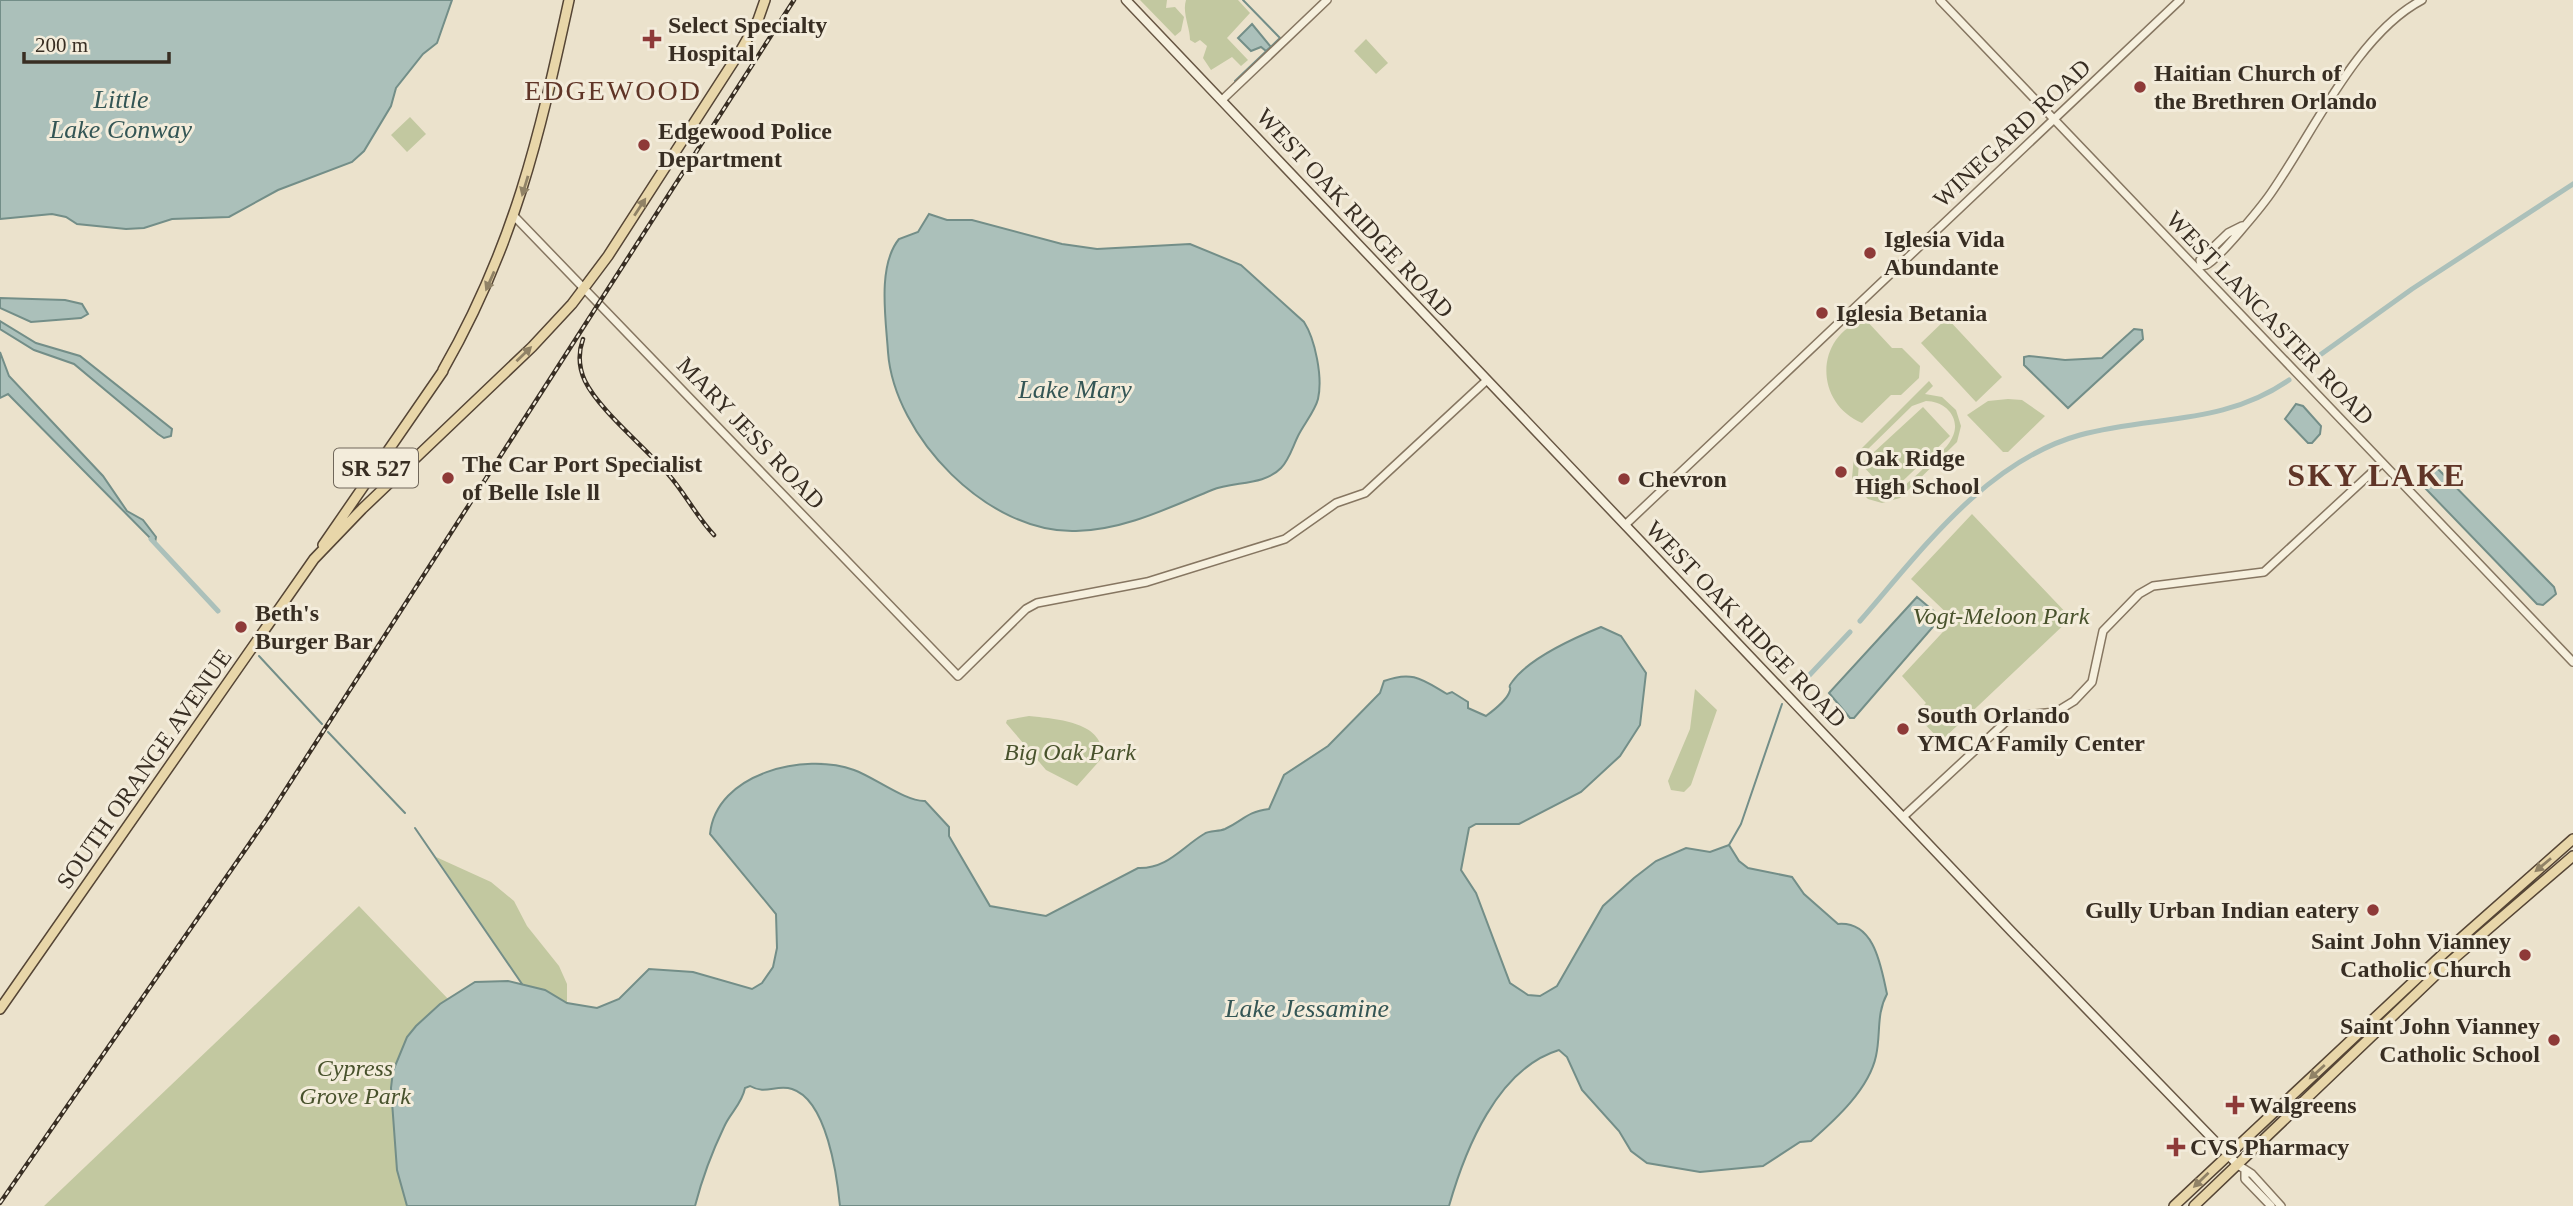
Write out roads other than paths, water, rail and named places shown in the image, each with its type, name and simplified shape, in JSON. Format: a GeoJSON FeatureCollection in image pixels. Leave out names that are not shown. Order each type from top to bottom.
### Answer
{"type":"FeatureCollection","features":[{"type":"Feature","properties":{"kind":"main road","name":"SR 527"},"geometry":{"type":"LineString","coordinates":[[314,559],[340,515],[443,370],[485,291],[515,217],[538,139],[569,0]]}},
{"type":"Feature","properties":{"kind":"main road","name":"SOUTH ORANGE AVENUE"},"geometry":{"type":"LineString","coordinates":[[0,1009],[314,559],[362,509],[538,341],[584,290],[750,36],[765,0]]}},
{"type":"Feature","properties":{"kind":"main road","name":"WEST OAK RIDGE ROAD"},"geometry":{"type":"LineString","coordinates":[[1126,0],[1903,817],[2242,1168]]}},
{"type":"Feature","properties":{"kind":"main road"},"geometry":{"type":"LineString","coordinates":[[2174,1206],[2443,954],[2573,839]]}},
{"type":"Feature","properties":{"kind":"main road"},"geometry":{"type":"LineString","coordinates":[[2194,1206],[2242,1168],[2444,967],[2512,905],[2573,856]]}},
{"type":"Feature","properties":{"kind":"main road"},"geometry":{"type":"LineString","coordinates":[[2512,905],[2515,890]]}},
{"type":"Feature","properties":{"kind":"main road"},"geometry":{"type":"LineString","coordinates":[[2443,954],[2444,967]]}},
{"type":"Feature","properties":{"kind":"street"},"geometry":{"type":"LineString","coordinates":[[1222,100],[1327,0]]}},
{"type":"Feature","properties":{"kind":"street","name":"WEST LANCASTER ROAD"},"geometry":{"type":"LineString","coordinates":[[1940,0],[2053,120],[2199,266],[2382,463],[2573,662]]}},
{"type":"Feature","properties":{"kind":"street","name":"WINEGARD ROAD"},"geometry":{"type":"LineString","coordinates":[[1625,525],[2180,0]]}},
{"type":"Feature","properties":{"kind":"street"},"geometry":{"type":"LineString","coordinates":[[2199,266],[2205,266],[2224,249],[2270,194],[2370,42],[2408,7],[2422,0]]}},
{"type":"Feature","properties":{"kind":"street","name":"MARY JESS ROAD"},"geometry":{"type":"LineString","coordinates":[[515,217],[958,676],[1026,609],[1037,603],[1147,582],[1285,539],[1327,508],[1365,493],[1487,380]]}},
{"type":"Feature","properties":{"kind":"street"},"geometry":{"type":"LineString","coordinates":[[1903,817],[2012,716],[2056,712],[2084,692],[2095,673],[2103,631],[2139,594],[2153,586],[2264,572],[2382,463]]}},
{"type":"Feature","properties":{"kind":"street","name":"WEST OAK RIDGE ROAD"},"geometry":{"type":"LineString","coordinates":[[2242,1168],[2245,1179],[2271,1206]]}},
{"type":"Feature","properties":{"kind":"street","name":"WEST OAK RIDGE ROAD"},"geometry":{"type":"LineString","coordinates":[[2242,1168],[2252,1174],[2281,1206]]}},
{"type":"Feature","properties":{"kind":"water","name":"Little Lake Conway"},"geometry":{"type":"Polygon","coordinates":[[[0,0],[452,0],[437,43],[423,54],[396,88],[391,106],[364,151],[352,162],[278,190],[229,217],[172,219],[144,228],[126,229],[77,224],[66,217],[52,214],[0,219],[0,0]]]}},
{"type":"Feature","properties":{"kind":"water"},"geometry":{"type":"Polygon","coordinates":[[[1252,24],[1271,47],[1266,51],[1261,47],[1251,51],[1238,38],[1252,24]]]}},
{"type":"Feature","properties":{"kind":"water","name":"Lake Mary"},"geometry":{"type":"Polygon","coordinates":[[[929,214],[947,220],[972,220],[1062,244],[1097,249],[1190,244],[1241,265],[1304,322],[1312,338],[1317,359],[1318,399],[1284,465],[1266,478],[1220,487],[1146,517],[1094,530],[1043,528],[1010,516],[979,498],[951,474],[927,446],[908,416],[894,384],[888,352],[884,294],[892,250],[899,239],[918,232],[929,214]]]}},
{"type":"Feature","properties":{"kind":"water"},"geometry":{"type":"Polygon","coordinates":[[[0,298],[65,300],[82,304],[88,314],[81,318],[31,322],[0,308],[0,298]]]}},
{"type":"Feature","properties":{"kind":"water"},"geometry":{"type":"Polygon","coordinates":[[[0,321],[36,343],[80,356],[172,429],[171,436],[164,438],[158,434],[74,364],[34,350],[0,329],[0,321]]]}},
{"type":"Feature","properties":{"kind":"water"},"geometry":{"type":"Polygon","coordinates":[[[2134,329],[2142,330],[2143,339],[2068,408],[2024,365],[2024,357],[2029,356],[2065,360],[2102,358],[2134,329]]]}},
{"type":"Feature","properties":{"kind":"water"},"geometry":{"type":"Polygon","coordinates":[[[0,352],[9,376],[103,476],[127,511],[143,520],[156,537],[155,543],[8,394],[0,398],[0,352]]]}},
{"type":"Feature","properties":{"kind":"water"},"geometry":{"type":"Polygon","coordinates":[[[2296,404],[2303,406],[2321,426],[2320,434],[2312,443],[2308,443],[2285,419],[2296,404]]]}},
{"type":"Feature","properties":{"kind":"water"},"geometry":{"type":"Polygon","coordinates":[[[2437,468],[2554,587],[2556,594],[2543,605],[2537,604],[2425,488],[2423,480],[2437,468]]]}},
{"type":"Feature","properties":{"kind":"water"},"geometry":{"type":"Polygon","coordinates":[[[1917,597],[1936,613],[1938,621],[1854,718],[1850,718],[1829,693],[1917,597]]]}},
{"type":"Feature","properties":{"kind":"water","name":"Lake Jessamine"},"geometry":{"type":"Polygon","coordinates":[[[1601,627],[1621,636],[1646,673],[1640,725],[1620,756],[1581,792],[1519,824],[1476,824],[1469,828],[1461,870],[1476,893],[1510,983],[1528,995],[1540,996],[1557,986],[1603,906],[1656,861],[1686,848],[1710,852],[1729,845],[1739,861],[1748,868],[1792,877],[1804,894],[1838,924],[1850,925],[1860,930],[1868,938],[1879,959],[1887,994],[1881,1009],[1876,1056],[1872,1068],[1850,1103],[1811,1141],[1800,1142],[1763,1166],[1700,1172],[1647,1163],[1631,1151],[1619,1131],[1582,1090],[1567,1057],[1559,1050],[1537,1060],[1501,1093],[1474,1137],[1449,1206],[840,1206],[828,1140],[814,1108],[804,1096],[792,1089],[761,1090],[750,1086],[745,1088],[720,1136],[695,1206],[407,1206],[397,1170],[391,1088],[393,1071],[407,1037],[416,1026],[440,1004],[475,982],[508,981],[545,990],[567,1003],[597,1008],[619,999],[649,969],[693,972],[752,989],[762,983],[773,967],[777,948],[776,914],[710,834],[716,813],[728,796],[745,782],[788,766],[834,765],[862,773],[909,798],[925,801],[949,827],[949,836],[990,906],[1046,916],[1138,868],[1166,861],[1206,833],[1225,829],[1250,814],[1269,809],[1284,775],[1328,746],[1380,693],[1384,681],[1403,676],[1417,678],[1447,694],[1452,692],[1468,702],[1468,708],[1486,716],[1505,700],[1512,682],[1529,665],[1565,643],[1601,627]]]}},
{"type":"Feature","properties":{"kind":"waterway"},"geometry":{"type":"LineString","coordinates":[[1235,81],[1280,38],[1243,0]]}},
{"type":"Feature","properties":{"kind":"waterway"},"geometry":{"type":"LineString","coordinates":[[2306,365],[2412,289],[2573,184]]}},
{"type":"Feature","properties":{"kind":"waterway"},"geometry":{"type":"LineString","coordinates":[[1860,621],[1932,538],[1985,487],[2015,465],[2046,448],[2080,435],[2213,412],[2264,395],[2289,380]]}},
{"type":"Feature","properties":{"kind":"waterway"},"geometry":{"type":"LineString","coordinates":[[151,539],[218,611]]}},
{"type":"Feature","properties":{"kind":"waterway"},"geometry":{"type":"LineString","coordinates":[[1802,683],[1850,632]]}},
{"type":"Feature","properties":{"kind":"waterway"},"geometry":{"type":"LineString","coordinates":[[259,656],[322,724]]}},
{"type":"Feature","properties":{"kind":"waterway"},"geometry":{"type":"LineString","coordinates":[[1729,845],[1741,824],[1782,704]]}},
{"type":"Feature","properties":{"kind":"waterway"},"geometry":{"type":"LineString","coordinates":[[328,732],[405,813]]}},
{"type":"Feature","properties":{"kind":"waterway"},"geometry":{"type":"LineString","coordinates":[[415,828],[522,984]]}},
{"type":"Feature","properties":{"kind":"railway"},"geometry":{"type":"LineString","coordinates":[[0,1203],[268,817],[794,0]]}},
{"type":"Feature","properties":{"kind":"railway"},"geometry":{"type":"LineString","coordinates":[[583,339],[580,366],[592,392],[668,474],[714,535]]}},
{"type":"Feature","properties":{"kind":"place","name":"Select Specialty Hospital"},"geometry":{"type":"Point","coordinates":[652,39]}},
{"type":"Feature","properties":{"kind":"place","name":"Haitian Church of the Brethren Orlando"},"geometry":{"type":"Point","coordinates":[2140,87]}},
{"type":"Feature","properties":{"kind":"place","name":"Edgewood Police Department"},"geometry":{"type":"Point","coordinates":[644,145]}},
{"type":"Feature","properties":{"kind":"place","name":"Iglesia Vida Abundante"},"geometry":{"type":"Point","coordinates":[1870,253]}},
{"type":"Feature","properties":{"kind":"place","name":"Iglesia Betania"},"geometry":{"type":"Point","coordinates":[1822,313]}},
{"type":"Feature","properties":{"kind":"place","name":"Oak Ridge High School"},"geometry":{"type":"Point","coordinates":[1841,472]}},
{"type":"Feature","properties":{"kind":"place","name":"The Car Port Specialist of Belle Isle ll"},"geometry":{"type":"Point","coordinates":[448,478]}},
{"type":"Feature","properties":{"kind":"place","name":"Chevron"},"geometry":{"type":"Point","coordinates":[1624,479]}},
{"type":"Feature","properties":{"kind":"place","name":"Beth's Burger Bar"},"geometry":{"type":"Point","coordinates":[241,627]}},
{"type":"Feature","properties":{"kind":"place","name":"South Orlando YMCA Family Center"},"geometry":{"type":"Point","coordinates":[1903,729]}},
{"type":"Feature","properties":{"kind":"place","name":"Gully Urban Indian eatery"},"geometry":{"type":"Point","coordinates":[2373,910]}},
{"type":"Feature","properties":{"kind":"place","name":"Saint John Vianney Catholic Church"},"geometry":{"type":"Point","coordinates":[2525,955]}},
{"type":"Feature","properties":{"kind":"place","name":"Saint John Vianney Catholic School"},"geometry":{"type":"Point","coordinates":[2554,1040]}},
{"type":"Feature","properties":{"kind":"place","name":"Walgreens"},"geometry":{"type":"Point","coordinates":[2235,1105]}},
{"type":"Feature","properties":{"kind":"place","name":"CVS Pharmacy"},"geometry":{"type":"Point","coordinates":[2176,1147]}},
{"type":"Feature","properties":{"kind":"district","name":"EDGEWOOD"},"geometry":{"type":"Point","coordinates":[613,90]}},
{"type":"Feature","properties":{"kind":"district","name":"SKY LAKE"},"geometry":{"type":"Point","coordinates":[2377,475]}},
{"type":"Feature","properties":{"kind":"park label","name":"Vogt-Meloon Park"},"geometry":{"type":"Point","coordinates":[2001,616]}},
{"type":"Feature","properties":{"kind":"park label","name":"Big Oak Park"},"geometry":{"type":"Point","coordinates":[1070,752]}},
{"type":"Feature","properties":{"kind":"park label","name":"Cypress Grove Park"},"geometry":{"type":"Point","coordinates":[355,1082]}}]}
